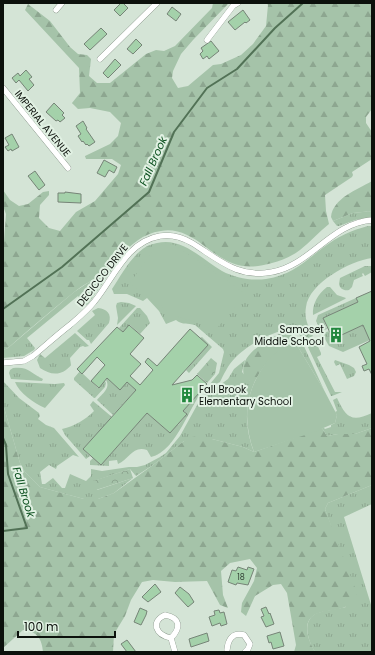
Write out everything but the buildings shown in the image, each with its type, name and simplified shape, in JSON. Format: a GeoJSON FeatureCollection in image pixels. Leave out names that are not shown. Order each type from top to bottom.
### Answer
{"type":"FeatureCollection","features":[{"type":"Feature","properties":{"kind":"street"},"geometry":{"type":"LineString","coordinates":[[56,10],[62,3]]}},
{"type":"Feature","properties":{"kind":"street"},"geometry":{"type":"LineString","coordinates":[[100,59],[157,3]]}},
{"type":"Feature","properties":{"kind":"street"},"geometry":{"type":"LineString","coordinates":[[207,40],[233,6],[238,3]]}},
{"type":"Feature","properties":{"kind":"street","name":"IMPERIAL AVENUE"},"geometry":{"type":"LineString","coordinates":[[3,88],[68,168]]}},
{"type":"Feature","properties":{"kind":"street","name":"DECICCO DRIVE"},"geometry":{"type":"LineString","coordinates":[[3,363],[24,361],[33,356],[85,312],[134,247],[144,240],[165,235],[180,237],[228,266],[239,271],[261,274],[295,264],[331,236],[343,229],[355,223],[372,220]]}},
{"type":"Feature","properties":{"kind":"street"},"geometry":{"type":"LineString","coordinates":[[226,651],[230,639],[233,635],[239,633],[244,635],[250,644],[245,652]]}},
{"type":"Feature","properties":{"kind":"street"},"geometry":{"type":"LineString","coordinates":[[171,638],[175,652]]}},
{"type":"Feature","properties":{"kind":"green space"},"geometry":{"type":"Polygon","coordinates":[[[213,3],[229,3],[181,54],[173,71],[172,78],[178,88],[188,86],[213,65],[221,64],[241,55],[253,44],[266,26],[267,3],[372,3],[372,109],[366,117],[366,123],[372,132],[372,159],[352,172],[352,177],[325,195],[329,224],[300,250],[290,256],[261,266],[243,266],[227,261],[184,234],[167,230],[151,233],[136,242],[103,273],[77,290],[8,348],[3,350],[3,254],[6,214],[3,206],[3,190],[10,200],[19,206],[28,204],[43,192],[49,191],[49,195],[40,205],[39,218],[49,228],[60,231],[76,212],[95,201],[118,174],[121,165],[112,159],[86,159],[85,156],[110,144],[118,136],[121,123],[110,112],[90,108],[78,109],[72,103],[80,93],[79,68],[25,10],[28,4],[50,21],[70,47],[78,54],[87,55],[91,59],[89,76],[97,83],[110,83],[146,54],[156,50],[164,51],[175,46],[212,8],[213,3]]]}},
{"type":"Feature","properties":{"kind":"green space"},"geometry":{"type":"Polygon","coordinates":[[[372,181],[372,211],[353,213],[333,221],[331,217],[336,205],[353,191],[372,181]]]}},
{"type":"Feature","properties":{"kind":"green space"},"geometry":{"type":"Polygon","coordinates":[[[372,211],[372,217],[355,220],[339,226],[337,226],[333,221],[353,213],[372,211]]]}},
{"type":"Feature","properties":{"kind":"green space"},"geometry":{"type":"Polygon","coordinates":[[[368,226],[372,226],[372,258],[342,268],[322,282],[309,298],[306,307],[306,318],[313,336],[304,340],[298,334],[289,330],[268,336],[252,344],[235,358],[226,370],[220,382],[216,384],[210,384],[219,373],[224,352],[223,349],[195,325],[178,322],[176,320],[166,324],[159,311],[147,298],[143,301],[127,294],[114,294],[112,289],[131,260],[145,247],[154,243],[175,243],[191,250],[222,271],[244,278],[261,280],[291,271],[339,237],[368,226]]]}},
{"type":"Feature","properties":{"kind":"green space"},"geometry":{"type":"Polygon","coordinates":[[[165,243],[175,245],[246,294],[212,334],[200,323],[175,316],[130,283],[154,249],[165,243]]]}},
{"type":"Feature","properties":{"kind":"green space"},"geometry":{"type":"Polygon","coordinates":[[[125,251],[88,304],[86,305],[78,296],[27,338],[35,348],[34,350],[24,356],[3,358],[3,350],[8,348],[74,292],[103,273],[125,251]]]}},
{"type":"Feature","properties":{"kind":"green space"},"geometry":{"type":"Polygon","coordinates":[[[365,266],[372,266],[372,272],[365,276],[363,273],[363,276],[354,280],[352,287],[349,290],[344,290],[341,288],[339,284],[340,278],[365,266]]]}},
{"type":"Feature","properties":{"kind":"green space"},"geometry":{"type":"Polygon","coordinates":[[[327,287],[330,287],[337,295],[346,298],[313,315],[316,300],[327,287]]]}},
{"type":"Feature","properties":{"kind":"green space"},"geometry":{"type":"Polygon","coordinates":[[[356,298],[358,302],[323,318],[327,329],[321,331],[316,321],[318,315],[356,298]]]}},
{"type":"Feature","properties":{"kind":"green space"},"geometry":{"type":"Polygon","coordinates":[[[121,302],[136,306],[117,325],[118,318],[116,306],[117,303],[121,302]]]}},
{"type":"Feature","properties":{"kind":"green space"},"geometry":{"type":"Polygon","coordinates":[[[98,308],[108,312],[110,320],[91,344],[89,340],[77,331],[95,315],[92,311],[98,308]]]}},
{"type":"Feature","properties":{"kind":"green space"},"geometry":{"type":"Polygon","coordinates":[[[137,308],[140,308],[147,316],[150,323],[140,334],[130,325],[123,332],[119,328],[137,308]]]}},
{"type":"Feature","properties":{"kind":"green space"},"geometry":{"type":"Polygon","coordinates":[[[363,325],[370,340],[343,352],[329,346],[322,334],[329,331],[333,339],[363,325]]]}},
{"type":"Feature","properties":{"kind":"green space"},"geometry":{"type":"Polygon","coordinates":[[[75,333],[89,346],[80,347],[70,358],[70,367],[63,372],[56,374],[47,372],[40,368],[37,360],[40,354],[45,358],[75,333]]]}},
{"type":"Feature","properties":{"kind":"green space"},"geometry":{"type":"Polygon","coordinates":[[[279,334],[291,335],[295,342],[276,354],[263,368],[255,381],[245,379],[243,371],[244,364],[248,357],[259,346],[279,334]]]}},
{"type":"Feature","properties":{"kind":"green space"},"geometry":{"type":"Polygon","coordinates":[[[291,335],[303,344],[324,390],[294,338],[291,335]]]}},
{"type":"Feature","properties":{"kind":"green space"},"geometry":{"type":"Polygon","coordinates":[[[202,337],[212,347],[189,373],[186,370],[208,345],[200,338],[202,337]]]}},
{"type":"Feature","properties":{"kind":"green space"},"geometry":{"type":"Polygon","coordinates":[[[314,338],[321,353],[321,355],[317,357],[335,392],[342,392],[331,396],[306,343],[314,338]]]}},
{"type":"Feature","properties":{"kind":"green space"},"geometry":{"type":"Polygon","coordinates":[[[295,342],[337,415],[335,423],[314,432],[254,452],[248,431],[247,421],[248,401],[251,392],[260,372],[269,359],[287,345],[295,342]]]}},
{"type":"Feature","properties":{"kind":"green space"},"geometry":{"type":"Polygon","coordinates":[[[211,358],[217,363],[215,374],[207,383],[197,374],[211,358]]]}},
{"type":"Feature","properties":{"kind":"green space"},"geometry":{"type":"Polygon","coordinates":[[[245,360],[242,372],[250,381],[255,381],[251,390],[247,408],[247,425],[254,452],[243,447],[212,439],[184,441],[136,476],[130,469],[94,481],[97,490],[133,478],[114,493],[98,499],[84,499],[40,487],[25,472],[20,463],[3,404],[3,381],[19,398],[39,413],[40,416],[38,419],[46,425],[54,428],[79,457],[73,455],[57,466],[56,469],[49,465],[40,472],[42,484],[45,484],[53,478],[62,488],[65,488],[70,474],[86,481],[91,476],[91,469],[102,471],[137,467],[145,465],[166,453],[180,436],[201,398],[210,390],[228,379],[234,369],[245,360]]]}},
{"type":"Feature","properties":{"kind":"green space"},"geometry":{"type":"Polygon","coordinates":[[[335,360],[354,368],[356,372],[354,376],[347,379],[340,364],[336,366],[334,362],[335,360]]]}},
{"type":"Feature","properties":{"kind":"green space"},"geometry":{"type":"Polygon","coordinates":[[[13,368],[26,369],[43,379],[42,381],[11,379],[9,373],[13,368]]]}},
{"type":"Feature","properties":{"kind":"green space"},"geometry":{"type":"Polygon","coordinates":[[[80,371],[98,388],[105,381],[105,387],[95,398],[74,380],[80,371]]]}},
{"type":"Feature","properties":{"kind":"green space"},"geometry":{"type":"Polygon","coordinates":[[[107,378],[119,389],[127,382],[136,390],[113,415],[97,400],[107,388],[107,378]]]}},
{"type":"Feature","properties":{"kind":"green space"},"geometry":{"type":"Polygon","coordinates":[[[15,382],[64,383],[65,385],[45,408],[27,397],[15,382]]]}},
{"type":"Feature","properties":{"kind":"green space"},"geometry":{"type":"Polygon","coordinates":[[[207,384],[176,437],[160,453],[151,457],[147,450],[138,449],[118,464],[117,460],[109,461],[109,466],[90,465],[90,461],[93,458],[101,465],[147,413],[170,433],[176,424],[178,425],[187,414],[174,402],[177,399],[186,407],[207,384]]]}},
{"type":"Feature","properties":{"kind":"green space"},"geometry":{"type":"Polygon","coordinates":[[[337,398],[346,414],[354,418],[359,418],[372,413],[372,428],[355,434],[338,434],[327,436],[322,428],[325,429],[331,427],[331,425],[335,423],[337,415],[335,412],[337,411],[333,400],[337,398]]]}},
{"type":"Feature","properties":{"kind":"green space"},"geometry":{"type":"Polygon","coordinates":[[[93,401],[112,417],[83,449],[90,456],[86,459],[65,435],[62,429],[83,420],[91,414],[94,411],[90,405],[93,401]]]}},
{"type":"Feature","properties":{"kind":"green space"},"geometry":{"type":"Polygon","coordinates":[[[3,404],[20,463],[25,472],[40,487],[84,499],[98,499],[114,493],[184,441],[192,437],[200,436],[243,447],[254,452],[322,428],[327,436],[338,434],[355,434],[372,428],[372,485],[328,503],[325,509],[357,593],[356,600],[342,608],[321,612],[314,615],[308,623],[307,633],[315,652],[294,652],[296,645],[287,593],[281,584],[273,585],[255,596],[246,616],[241,612],[242,603],[254,581],[257,568],[250,559],[230,563],[221,571],[223,595],[228,608],[220,605],[207,581],[175,582],[153,580],[142,582],[114,634],[113,652],[43,652],[38,636],[32,632],[23,630],[3,648],[3,404]]]}},
{"type":"Feature","properties":{"kind":"green space"},"geometry":{"type":"Polygon","coordinates":[[[130,469],[133,478],[96,490],[93,481],[130,469]]]}},
{"type":"Feature","properties":{"kind":"green space"},"geometry":{"type":"Polygon","coordinates":[[[372,485],[372,504],[344,517],[372,608],[372,652],[315,652],[310,643],[307,627],[308,622],[317,613],[346,607],[331,526],[325,509],[328,503],[372,485]]]}},
{"type":"Feature","properties":{"kind":"waterway","name":"Fall Brook"},"geometry":{"type":"LineString","coordinates":[[3,309],[62,267],[149,192],[174,132],[207,88],[237,69],[275,28],[303,3]]}},
{"type":"Feature","properties":{"kind":"waterway","name":"Fall Brook"},"geometry":{"type":"LineString","coordinates":[[3,438],[6,445],[8,474],[27,528],[3,531]]}},
{"type":"Feature","properties":{"kind":"place","name":"Samoset Middle School"},"geometry":{"type":"Point","coordinates":[336,335]}},
{"type":"Feature","properties":{"kind":"place","name":"Fall Brook Elementary School"},"geometry":{"type":"Point","coordinates":[187,395]}}]}
